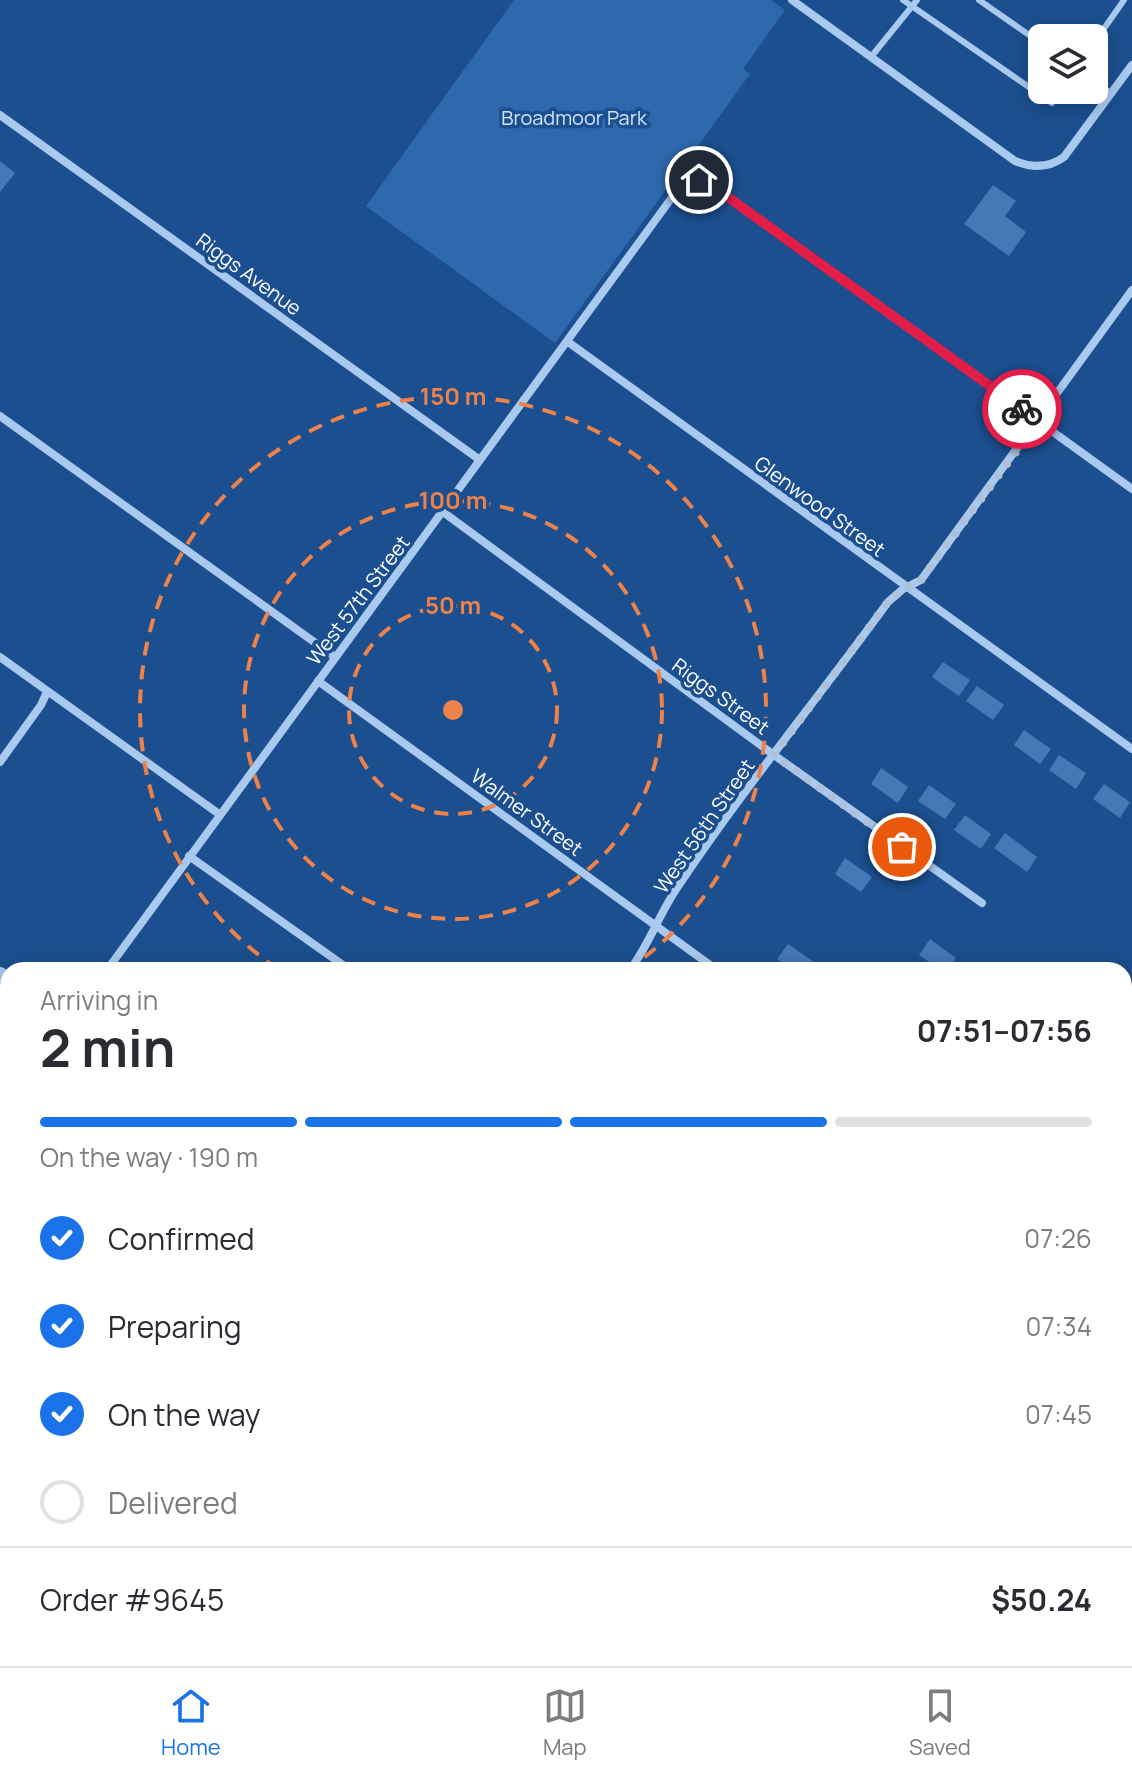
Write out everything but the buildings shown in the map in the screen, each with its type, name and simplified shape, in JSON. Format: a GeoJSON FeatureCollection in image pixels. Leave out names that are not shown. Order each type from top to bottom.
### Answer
{"type":"FeatureCollection","features":[{"type":"Feature","properties":{"kind":"street"},"geometry":{"type":"LineString","coordinates":[[792,0],[1015,161],[1029,165],[1046,166],[1060,160],[1132,65]]}},
{"type":"Feature","properties":{"kind":"street","name":"Riggs Avenue"},"geometry":{"type":"LineString","coordinates":[[0,115],[480,460]]}},
{"type":"Feature","properties":{"kind":"street","name":"West 57th Street"},"geometry":{"type":"LineString","coordinates":[[113,962],[673,196],[699,180],[718,190],[1038,421]]}},
{"type":"Feature","properties":{"kind":"street","name":"West 56th Street"},"geometry":{"type":"LineString","coordinates":[[636,962],[681,882],[774,755],[888,602],[921,580],[1132,290]]}},
{"type":"Feature","properties":{"kind":"street","name":"Glenwood Street"},"geometry":{"type":"LineString","coordinates":[[568,342],[1132,749]]}},
{"type":"Feature","properties":{"kind":"street"},"geometry":{"type":"LineString","coordinates":[[0,416],[335,657]]}},
{"type":"Feature","properties":{"kind":"street"},"geometry":{"type":"LineString","coordinates":[[1038,421],[1132,489]]}},
{"type":"Feature","properties":{"kind":"street","name":"Riggs Street"},"geometry":{"type":"LineString","coordinates":[[443,512],[982,903]]}},
{"type":"Feature","properties":{"kind":"street"},"geometry":{"type":"LineString","coordinates":[[0,657],[219,814]]}},
{"type":"Feature","properties":{"kind":"street","name":"Walmer Street"},"geometry":{"type":"LineString","coordinates":[[318,681],[706,962]]}},
{"type":"Feature","properties":{"kind":"street"},"geometry":{"type":"LineString","coordinates":[[0,762],[47,692]]}},
{"type":"Feature","properties":{"kind":"street"},"geometry":{"type":"LineString","coordinates":[[189,856],[339,962]]}},
{"type":"Feature","properties":{"kind":"lane"},"geometry":{"type":"LineString","coordinates":[[903,0],[915,3],[1028,85]]}},
{"type":"Feature","properties":{"kind":"lane"},"geometry":{"type":"LineString","coordinates":[[979,0],[1028,34]]}},
{"type":"Feature","properties":{"kind":"lane"},"geometry":{"type":"LineString","coordinates":[[1107,24],[1124,0]]}},
{"type":"Feature","properties":{"kind":"lane"},"geometry":{"type":"LineString","coordinates":[[871,57],[915,3]]}},
{"type":"Feature","properties":{"kind":"lane"},"geometry":{"type":"LineString","coordinates":[[1108,91],[1112,94]]}},
{"type":"Feature","properties":{"kind":"green space","name":"Broadmoor Park"},"geometry":{"type":"Polygon","coordinates":[[[514,0],[771,0],[785,10],[743,69],[750,74],[555,343],[366,206],[514,0]]]}},
{"type":"Feature","properties":{"kind":"way so far"},"geometry":{"type":"LineString","coordinates":[[902,847],[774,755],[888,602],[903,589],[921,580],[1027,437],[1038,421],[1022,409]]}},
{"type":"Feature","properties":{"kind":"route"},"geometry":{"type":"LineString","coordinates":[[699,180],[718,190],[1022,409]]}}]}
